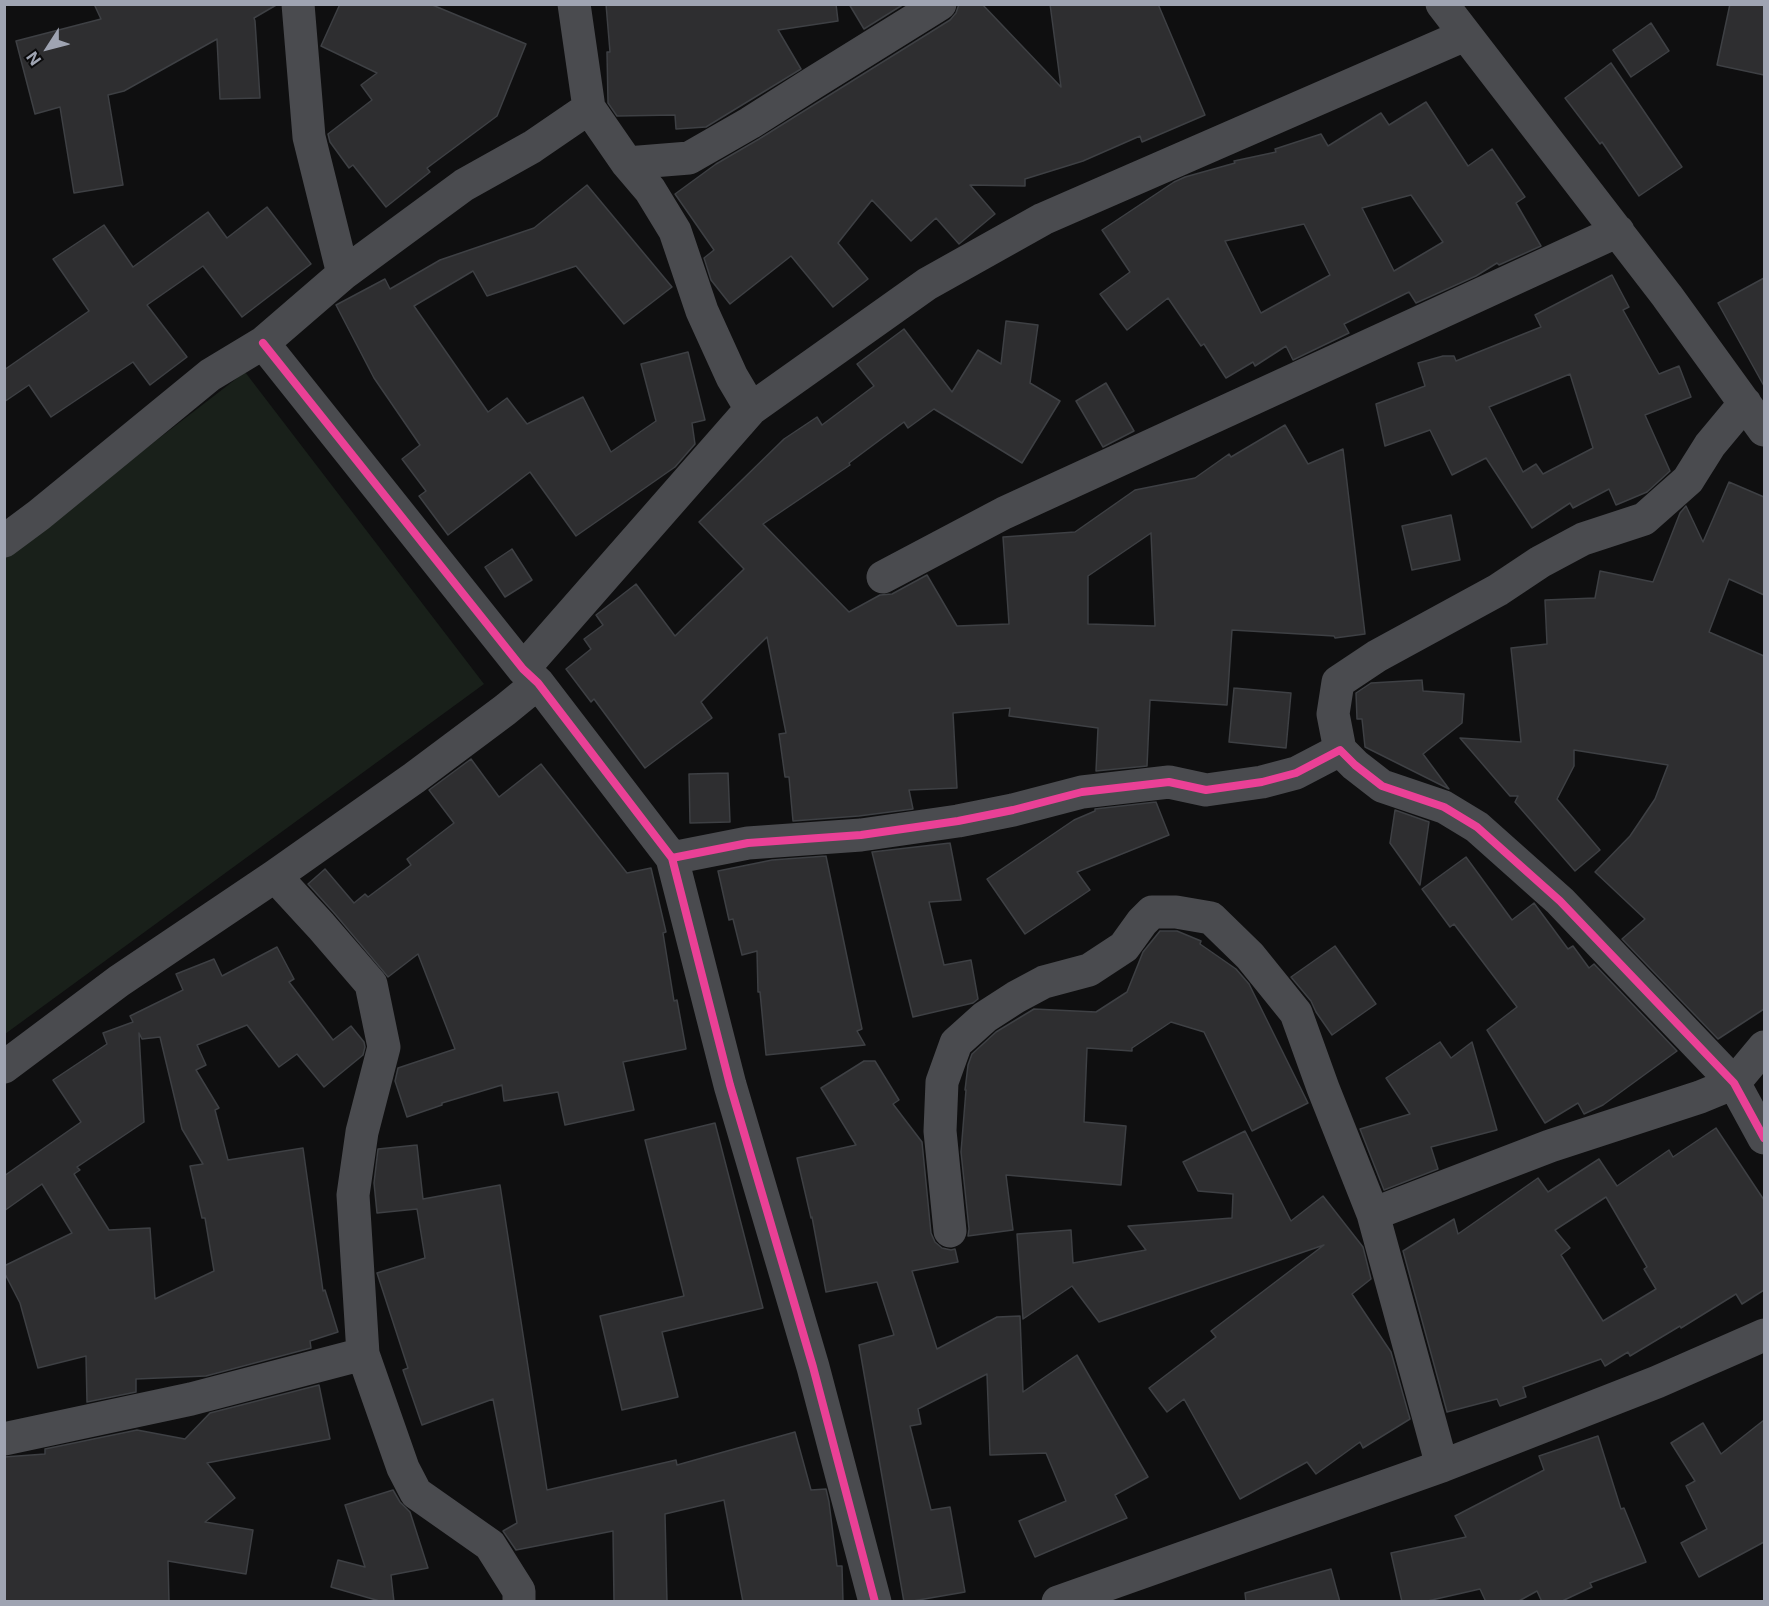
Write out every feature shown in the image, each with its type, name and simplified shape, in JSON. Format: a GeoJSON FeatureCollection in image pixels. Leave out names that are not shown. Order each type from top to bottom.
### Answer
{"type":"FeatureCollection","features":[{"type":"Feature","properties":{"kind":"street"},"geometry":{"type":"LineString","coordinates":[[298,4],[309,137],[343,274]]}},
{"type":"Feature","properties":{"kind":"street"},"geometry":{"type":"LineString","coordinates":[[574,4],[589,108],[627,163],[650,190],[675,231],[702,311],[732,377],[751,409]]}},
{"type":"Feature","properties":{"kind":"street"},"geometry":{"type":"LineString","coordinates":[[627,163],[689,158],[750,123],[940,4]]}},
{"type":"Feature","properties":{"kind":"street"},"geometry":{"type":"LineString","coordinates":[[1442,4],[1618,231],[1764,430]]}},
{"type":"Feature","properties":{"kind":"street"},"geometry":{"type":"LineString","coordinates":[[4,1067],[119,981],[275,876],[449,752],[531,676],[751,409],[927,284],[1044,219],[1465,35]]}},
{"type":"Feature","properties":{"kind":"street"},"geometry":{"type":"LineString","coordinates":[[4,541],[210,375],[263,343],[343,274],[464,185],[532,147],[589,108]]}},
{"type":"Feature","properties":{"kind":"street"},"geometry":{"type":"LineString","coordinates":[[883,576],[1004,513],[1618,231]]}},
{"type":"Feature","properties":{"kind":"street"},"geometry":{"type":"LineString","coordinates":[[263,343],[531,676],[672,858],[730,1085],[813,1367],[875,1602]]}},
{"type":"Feature","properties":{"kind":"street"},"geometry":{"type":"LineString","coordinates":[[1745,403],[1710,445],[1688,480],[1644,519],[1583,539],[1540,562],[1498,590],[1377,656],[1338,682],[1333,714],[1340,750],[1355,765],[1382,786],[1444,807],[1477,827],[1560,901],[1734,1083],[1764,1138]]}},
{"type":"Feature","properties":{"kind":"street"},"geometry":{"type":"LineString","coordinates":[[672,858],[748,843],[861,835],[958,821],[1013,810],[1082,792],[1169,782],[1206,790],[1262,782],[1296,773],[1340,750]]}},
{"type":"Feature","properties":{"kind":"street"},"geometry":{"type":"LineString","coordinates":[[275,876],[371,984],[384,1047],[362,1132],[353,1195],[363,1354],[403,1468],[416,1493],[490,1545],[519,1591],[519,1602]]}},
{"type":"Feature","properties":{"kind":"street"},"geometry":{"type":"LineString","coordinates":[[950,1232],[940,1131],[942,1082],[956,1043],[985,1017],[1044,981],[1089,970],[1125,946],[1152,912],[1176,912],[1211,918],[1250,956],[1296,1013],[1373,1215],[1442,1466]]}},
{"type":"Feature","properties":{"kind":"street"},"geometry":{"type":"LineString","coordinates":[[1373,1215],[1550,1146],[1700,1097],[1734,1083],[1764,1047]]}},
{"type":"Feature","properties":{"kind":"street"},"geometry":{"type":"LineString","coordinates":[[1058,1602],[1442,1466],[1657,1382],[1764,1335]]}},
{"type":"Feature","properties":{"kind":"street"},"geometry":{"type":"LineString","coordinates":[[4,1438],[191,1399],[363,1354]]}},
{"type":"Feature","properties":{"kind":"shaded area"},"geometry":{"type":"Polygon","coordinates":[[[245,372],[484,684],[5,1034],[5,557],[245,372]]]}},
{"type":"Feature","properties":{"kind":"building"},"geometry":{"type":"Polygon","coordinates":[[[94,4],[278,4],[254,18],[260,98],[220,99],[217,39],[124,91],[108,95],[123,185],[74,193],[60,107],[35,114],[16,41],[101,19],[94,4]]]}},
{"type":"Feature","properties":{"kind":"building"},"geometry":{"type":"Polygon","coordinates":[[[340,4],[430,4],[526,44],[497,116],[427,168],[430,172],[386,207],[353,165],[349,168],[330,142],[328,134],[372,100],[361,85],[377,73],[321,46],[340,4]]]}},
{"type":"Feature","properties":{"kind":"building"},"geometry":{"type":"Polygon","coordinates":[[[606,4],[836,4],[838,21],[778,30],[801,69],[706,127],[676,129],[675,115],[617,116],[608,103],[607,52],[610,52],[606,4]]]}},
{"type":"Feature","properties":{"kind":"building"},"geometry":{"type":"Polygon","coordinates":[[[849,4],[904,4],[864,29],[849,4]]]}},
{"type":"Feature","properties":{"kind":"building"},"geometry":{"type":"Polygon","coordinates":[[[959,4],[982,4],[1061,87],[1050,4],[1158,4],[1205,115],[1142,142],[1140,136],[1083,161],[1025,179],[1025,186],[970,185],[995,214],[959,244],[936,218],[911,241],[872,200],[838,243],[868,279],[833,307],[791,256],[730,304],[711,280],[704,258],[714,250],[675,194],[716,164],[950,20],[959,4]]]}},
{"type":"Feature","properties":{"kind":"building"},"geometry":{"type":"Polygon","coordinates":[[[1730,4],[1764,4],[1764,75],[1717,65],[1730,4]]]}},
{"type":"Feature","properties":{"kind":"building"},"geometry":{"type":"Polygon","coordinates":[[[1651,23],[1669,51],[1631,77],[1613,50],[1651,23]]]}},
{"type":"Feature","properties":{"kind":"building"},"geometry":{"type":"Polygon","coordinates":[[[1611,63],[1682,167],[1639,196],[1602,142],[1600,144],[1565,98],[1611,63]]]}},
{"type":"Feature","properties":{"kind":"building"},"geometry":{"type":"Polygon","coordinates":[[[1426,102],[1468,166],[1492,149],[1525,197],[1516,203],[1541,246],[1499,265],[1497,263],[1476,276],[1416,303],[1409,292],[1344,324],[1349,333],[1293,360],[1286,346],[1255,366],[1253,362],[1226,378],[1204,344],[1201,346],[1168,298],[1127,330],[1100,294],[1130,272],[1102,230],[1174,182],[1235,163],[1234,161],[1276,152],[1275,149],[1321,134],[1328,146],[1381,113],[1389,125],[1426,102]],[[1411,195],[1362,208],[1394,271],[1443,242],[1411,195]],[[1304,224],[1225,241],[1261,313],[1330,275],[1304,224]]]}},
{"type":"Feature","properties":{"kind":"building"},"geometry":{"type":"Polygon","coordinates":[[[587,185],[672,287],[624,324],[576,266],[487,296],[473,271],[414,306],[488,412],[507,398],[527,424],[583,397],[611,452],[656,421],[641,364],[688,352],[705,420],[692,423],[695,444],[675,467],[576,536],[530,472],[448,535],[419,496],[426,491],[402,459],[420,445],[374,378],[336,305],[385,279],[390,289],[440,260],[534,228],[587,185]]]}},
{"type":"Feature","properties":{"kind":"building"},"geometry":{"type":"Polygon","coordinates":[[[267,207],[311,264],[242,317],[203,266],[147,305],[187,357],[150,385],[133,362],[51,417],[29,385],[4,402],[4,370],[89,311],[53,259],[104,225],[133,267],[208,212],[227,238],[267,207]]]}},
{"type":"Feature","properties":{"kind":"building"},"geometry":{"type":"Polygon","coordinates":[[[1612,275],[1629,307],[1623,310],[1659,374],[1679,366],[1691,397],[1645,415],[1670,471],[1647,492],[1616,505],[1609,489],[1573,508],[1570,503],[1532,528],[1486,458],[1452,475],[1430,430],[1385,446],[1376,404],[1425,386],[1418,363],[1443,356],[1454,356],[1456,361],[1541,327],[1535,315],[1612,275]],[[1570,374],[1489,407],[1523,472],[1536,464],[1543,474],[1593,448],[1570,374]]]}},
{"type":"Feature","properties":{"kind":"building"},"geometry":{"type":"Polygon","coordinates":[[[1764,278],[1764,386],[1718,303],[1764,278]]]}},
{"type":"Feature","properties":{"kind":"building"},"geometry":{"type":"Polygon","coordinates":[[[1006,321],[1038,325],[1030,383],[1060,401],[1022,463],[934,409],[908,428],[904,422],[849,463],[850,465],[763,524],[849,612],[880,595],[892,594],[927,575],[957,626],[1009,624],[1003,537],[1075,532],[1135,490],[1195,478],[1229,454],[1231,457],[1285,425],[1308,464],[1343,449],[1365,634],[1335,638],[1334,636],[1232,630],[1227,705],[1150,700],[1147,766],[1096,771],[1098,728],[1009,716],[1010,708],[953,713],[957,788],[909,790],[913,809],[793,821],[789,777],[785,777],[779,734],[786,733],[767,637],[701,702],[712,718],[645,768],[594,699],[591,702],[566,669],[591,649],[584,639],[603,625],[596,615],[636,584],[675,636],[744,569],[699,522],[784,439],[817,417],[822,425],[874,386],[857,364],[904,329],[952,392],[978,350],[1001,364],[1006,321]],[[1151,533],[1088,576],[1088,624],[1155,626],[1151,533]]]}},
{"type":"Feature","properties":{"kind":"building"},"geometry":{"type":"Polygon","coordinates":[[[1106,383],[1134,431],[1103,447],[1076,401],[1106,383]]]}},
{"type":"Feature","properties":{"kind":"building"},"geometry":{"type":"Polygon","coordinates":[[[1729,482],[1764,497],[1764,595],[1729,579],[1709,632],[1764,656],[1764,1009],[1718,1039],[1622,939],[1645,919],[1595,872],[1630,836],[1655,799],[1668,765],[1574,750],[1574,766],[1557,799],[1600,850],[1575,871],[1515,802],[1518,796],[1510,796],[1460,738],[1521,742],[1511,648],[1547,644],[1545,600],[1595,598],[1600,571],[1653,582],[1680,513],[1686,506],[1703,542],[1729,482]]]}},
{"type":"Feature","properties":{"kind":"building"},"geometry":{"type":"Polygon","coordinates":[[[1451,515],[1460,560],[1412,570],[1402,526],[1451,515]]]}},
{"type":"Feature","properties":{"kind":"building"},"geometry":{"type":"Polygon","coordinates":[[[512,549],[532,580],[505,597],[485,567],[512,549]]]}},
{"type":"Feature","properties":{"kind":"building"},"geometry":{"type":"Polygon","coordinates":[[[1422,680],[1423,691],[1464,694],[1462,723],[1423,754],[1449,789],[1365,747],[1362,719],[1357,719],[1356,693],[1371,683],[1422,680]]]}},
{"type":"Feature","properties":{"kind":"building"},"geometry":{"type":"Polygon","coordinates":[[[1234,688],[1291,693],[1286,748],[1229,742],[1234,688]]]}},
{"type":"Feature","properties":{"kind":"building"},"geometry":{"type":"Polygon","coordinates":[[[471,759],[499,797],[541,764],[627,873],[651,868],[666,932],[663,933],[674,1001],[677,1000],[686,1049],[623,1062],[634,1110],[565,1125],[558,1092],[504,1101],[502,1085],[442,1103],[442,1105],[407,1117],[395,1081],[398,1068],[455,1049],[418,954],[388,977],[308,884],[325,869],[354,903],[365,894],[368,897],[411,865],[407,859],[454,823],[429,790],[471,759]]]}},
{"type":"Feature","properties":{"kind":"building"},"geometry":{"type":"Polygon","coordinates":[[[728,773],[730,822],[690,823],[689,774],[728,773]]]}},
{"type":"Feature","properties":{"kind":"building"},"geometry":{"type":"Polygon","coordinates":[[[1156,802],[1169,835],[1077,872],[1090,890],[1025,934],[987,879],[1074,820],[1095,809],[1156,802]]]}},
{"type":"Feature","properties":{"kind":"building"},"geometry":{"type":"Polygon","coordinates":[[[1395,810],[1429,822],[1420,885],[1390,843],[1395,810]]]}},
{"type":"Feature","properties":{"kind":"building"},"geometry":{"type":"Polygon","coordinates":[[[950,843],[961,900],[929,902],[944,965],[971,960],[978,999],[973,1003],[913,1017],[872,852],[950,843]]]}},
{"type":"Feature","properties":{"kind":"building"},"geometry":{"type":"Polygon","coordinates":[[[826,856],[862,1029],[857,1031],[865,1045],[766,1055],[760,992],[758,992],[757,951],[742,955],[733,919],[729,920],[718,871],[772,860],[826,856]]]}},
{"type":"Feature","properties":{"kind":"building"},"geometry":{"type":"Polygon","coordinates":[[[1466,857],[1512,920],[1534,903],[1568,949],[1573,946],[1589,968],[1594,964],[1677,1051],[1603,1105],[1584,1114],[1578,1103],[1545,1123],[1487,1030],[1517,1007],[1454,924],[1450,927],[1422,889],[1466,857]]]}},
{"type":"Feature","properties":{"kind":"building"},"geometry":{"type":"Polygon","coordinates":[[[1160,931],[1177,931],[1201,941],[1200,944],[1236,969],[1249,984],[1308,1103],[1252,1131],[1204,1032],[1171,1022],[1132,1048],[1132,1051],[1087,1048],[1084,1122],[1126,1126],[1121,1185],[1006,1175],[1013,1230],[968,1236],[961,1152],[965,1090],[968,1065],[972,1054],[996,1032],[1034,1009],[1096,1012],[1127,992],[1143,952],[1160,931]]]}},
{"type":"Feature","properties":{"kind":"building"},"geometry":{"type":"Polygon","coordinates":[[[1335,946],[1376,1004],[1332,1035],[1311,1001],[1291,977],[1335,946]]]}},
{"type":"Feature","properties":{"kind":"building"},"geometry":{"type":"Polygon","coordinates":[[[277,947],[294,979],[289,982],[333,1040],[351,1026],[364,1042],[363,1055],[324,1087],[297,1054],[279,1067],[247,1025],[197,1045],[206,1065],[196,1070],[219,1108],[215,1110],[228,1160],[303,1148],[323,1291],[325,1290],[338,1332],[310,1341],[311,1348],[206,1376],[136,1379],[136,1392],[87,1402],[86,1356],[38,1368],[20,1303],[4,1272],[4,1266],[72,1233],[42,1184],[4,1211],[4,1176],[81,1122],[53,1080],[107,1044],[103,1033],[133,1022],[130,1016],[183,990],[176,974],[214,959],[222,976],[277,947]],[[139,1033],[144,1122],[77,1167],[80,1170],[74,1174],[109,1230],[150,1228],[155,1299],[214,1271],[205,1218],[202,1218],[190,1166],[203,1164],[182,1129],[160,1037],[142,1039],[139,1033]]]}},
{"type":"Feature","properties":{"kind":"building"},"geometry":{"type":"Polygon","coordinates":[[[1440,1042],[1451,1058],[1472,1042],[1497,1130],[1431,1147],[1438,1169],[1384,1190],[1360,1129],[1410,1114],[1386,1078],[1440,1042]]]}},
{"type":"Feature","properties":{"kind":"building"},"geometry":{"type":"Polygon","coordinates":[[[864,1061],[875,1061],[899,1100],[893,1104],[922,1142],[931,1233],[935,1242],[942,1248],[955,1249],[958,1262],[912,1271],[937,1349],[997,1317],[1020,1316],[1023,1392],[1077,1355],[1148,1477],[1115,1495],[1127,1518],[1035,1557],[1019,1521],[1066,1501],[1046,1453],[990,1455],[987,1374],[918,1409],[921,1424],[910,1426],[931,1510],[950,1507],[965,1592],[907,1602],[904,1602],[859,1345],[894,1335],[877,1282],[826,1292],[812,1217],[797,1158],[856,1145],[821,1088],[864,1061]]]}},
{"type":"Feature","properties":{"kind":"building"},"geometry":{"type":"Polygon","coordinates":[[[715,1123],[763,1308],[662,1332],[678,1397],[622,1410],[600,1316],[684,1296],[645,1140],[715,1123]]]}},
{"type":"Feature","properties":{"kind":"building"},"geometry":{"type":"Polygon","coordinates":[[[1716,1128],[1764,1200],[1764,1290],[1742,1304],[1736,1294],[1630,1356],[1628,1352],[1605,1366],[1601,1359],[1523,1387],[1526,1397],[1500,1406],[1497,1399],[1447,1412],[1403,1251],[1454,1219],[1458,1234],[1538,1178],[1548,1192],[1599,1159],[1617,1186],[1669,1150],[1673,1157],[1716,1128]],[[1606,1197],[1555,1230],[1570,1248],[1561,1255],[1603,1321],[1656,1289],[1644,1269],[1647,1267],[1606,1197]]]}},
{"type":"Feature","properties":{"kind":"building"},"geometry":{"type":"Polygon","coordinates":[[[1245,1131],[1291,1221],[1323,1196],[1363,1247],[1371,1279],[1352,1294],[1391,1352],[1410,1419],[1363,1448],[1360,1442],[1316,1474],[1307,1462],[1240,1499],[1184,1399],[1167,1412],[1149,1388],[1216,1337],[1211,1331],[1324,1245],[1099,1322],[1072,1286],[1023,1319],[1017,1234],[1071,1230],[1073,1263],[1146,1250],[1128,1226],[1232,1218],[1233,1194],[1198,1191],[1183,1162],[1245,1131]]]}},
{"type":"Feature","properties":{"kind":"building"},"geometry":{"type":"Polygon","coordinates":[[[417,1145],[423,1199],[500,1185],[547,1490],[676,1460],[677,1465],[795,1432],[811,1490],[826,1489],[837,1566],[842,1566],[843,1602],[743,1602],[724,1500],[665,1514],[667,1602],[614,1602],[613,1531],[516,1550],[503,1531],[517,1523],[493,1399],[422,1425],[403,1370],[408,1368],[377,1273],[425,1258],[417,1209],[377,1213],[374,1183],[378,1149],[417,1145]]]}},
{"type":"Feature","properties":{"kind":"building"},"geometry":{"type":"Polygon","coordinates":[[[319,1385],[330,1439],[207,1463],[235,1498],[205,1522],[253,1530],[246,1574],[168,1561],[169,1602],[4,1602],[4,1457],[45,1454],[45,1449],[137,1430],[185,1439],[210,1413],[319,1385]]]}},
{"type":"Feature","properties":{"kind":"building"},"geometry":{"type":"Polygon","coordinates":[[[1764,1420],[1764,1542],[1699,1577],[1681,1543],[1707,1529],[1686,1486],[1695,1481],[1671,1443],[1703,1423],[1721,1454],[1764,1420]]]}},
{"type":"Feature","properties":{"kind":"building"},"geometry":{"type":"Polygon","coordinates":[[[1598,1436],[1621,1509],[1624,1508],[1646,1562],[1590,1583],[1592,1587],[1560,1602],[1542,1602],[1537,1591],[1517,1602],[1486,1602],[1480,1589],[1423,1602],[1402,1602],[1391,1553],[1466,1537],[1455,1516],[1544,1470],[1539,1456],[1598,1436]]]}},
{"type":"Feature","properties":{"kind":"building"},"geometry":{"type":"Polygon","coordinates":[[[393,1490],[410,1512],[428,1568],[391,1575],[394,1602],[383,1602],[331,1587],[338,1560],[365,1567],[345,1505],[393,1490]]]}},
{"type":"Feature","properties":{"kind":"building"},"geometry":{"type":"Polygon","coordinates":[[[1331,1569],[1340,1602],[1246,1602],[1245,1593],[1331,1569]]]}},
{"type":"Feature","properties":{"kind":"cycle path"},"geometry":{"type":"LineString","coordinates":[[263,343],[523,669],[538,683],[672,858],[730,1085],[813,1367],[875,1602]]}},
{"type":"Feature","properties":{"kind":"cycle path"},"geometry":{"type":"LineString","coordinates":[[672,858],[748,843],[861,835],[958,821],[1013,810],[1082,792],[1169,782],[1206,790],[1262,782],[1296,773],[1340,750],[1382,786],[1444,807],[1477,827],[1560,901],[1734,1083],[1764,1138]]}}]}
